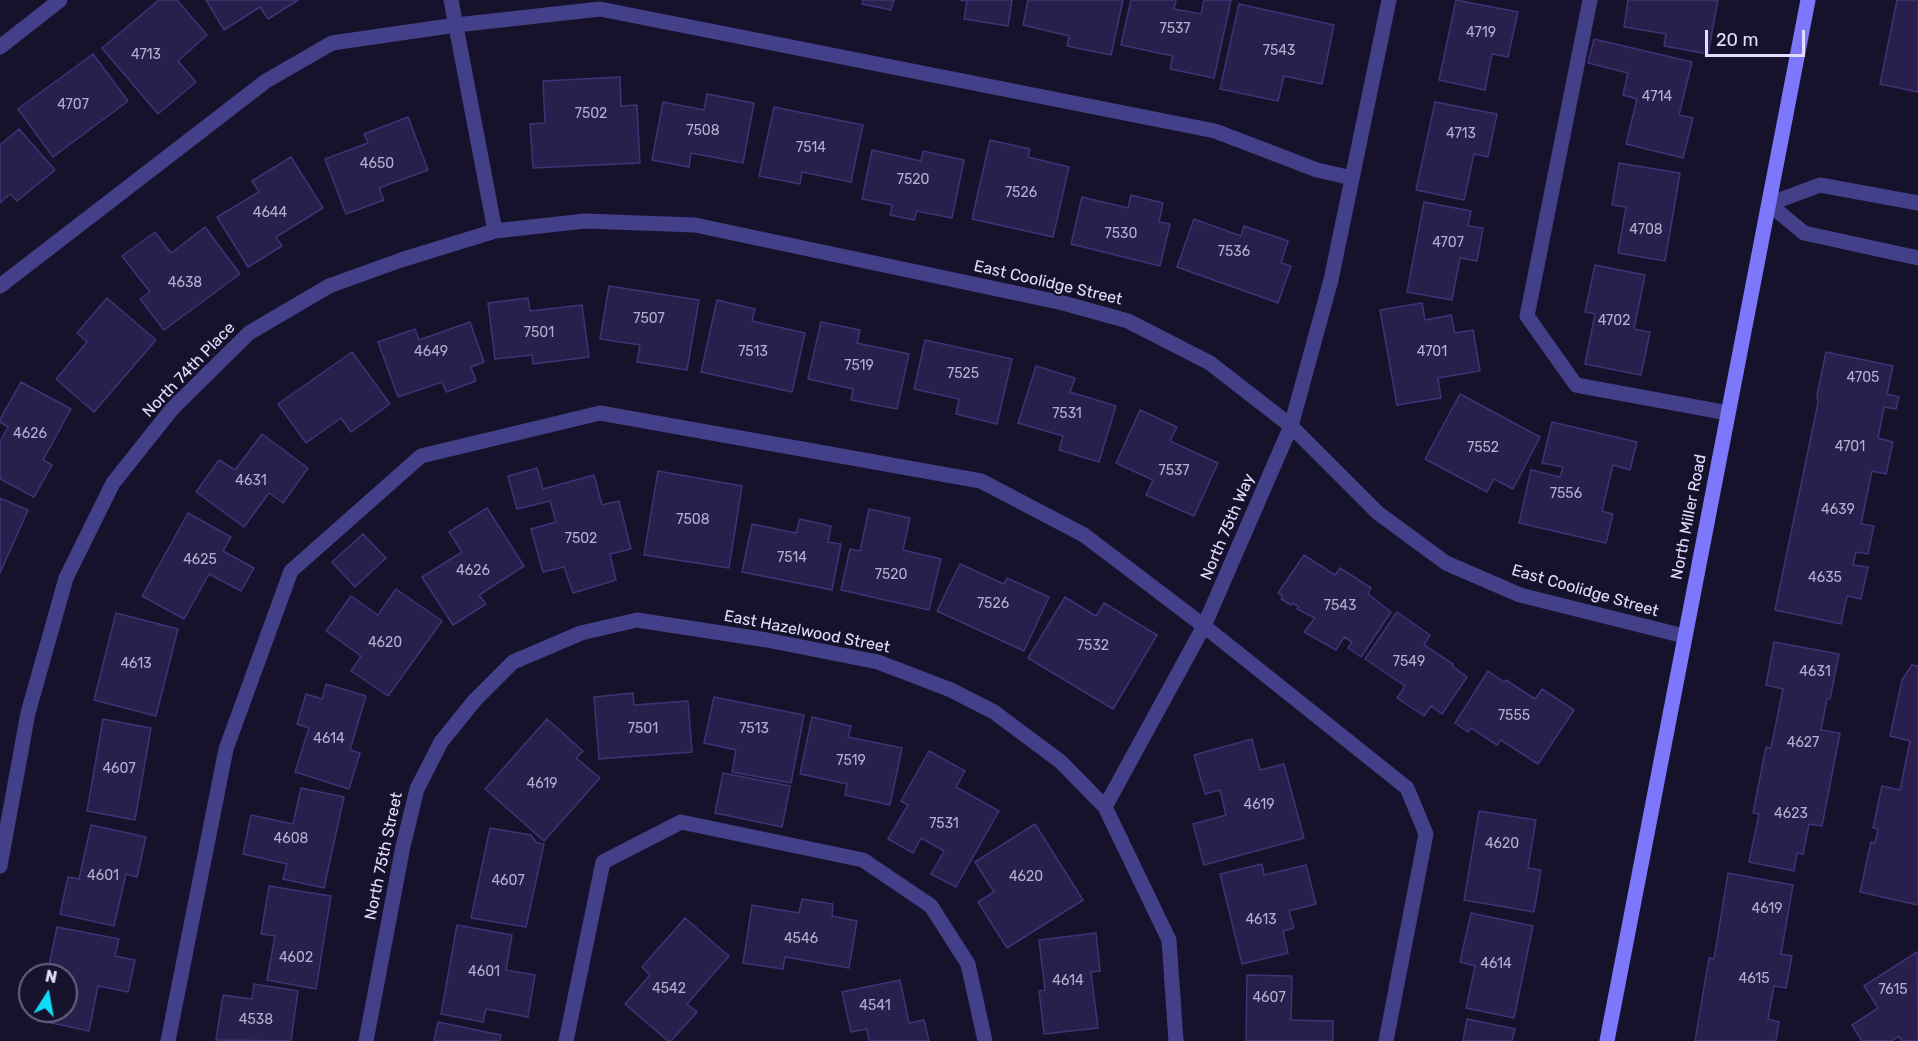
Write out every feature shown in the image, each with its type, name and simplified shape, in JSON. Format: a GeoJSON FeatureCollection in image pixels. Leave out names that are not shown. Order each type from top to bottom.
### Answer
{"type":"FeatureCollection","features":[{"type":"Feature","properties":{"kind":"street"},"geometry":{"type":"LineString","coordinates":[[0,46],[60,0]]}},
{"type":"Feature","properties":{"kind":"street"},"geometry":{"type":"LineString","coordinates":[[451,0],[495,231]]}},
{"type":"Feature","properties":{"kind":"street","name":"North 75th Way"},"geometry":{"type":"LineString","coordinates":[[1106,807],[1204,626],[1291,426],[1331,280],[1389,0]]}},
{"type":"Feature","properties":{"kind":"street"},"geometry":{"type":"LineString","coordinates":[[1590,0],[1527,316],[1576,385],[1728,413]]}},
{"type":"Feature","properties":{"kind":"street","name":"North Miller Road"},"geometry":{"type":"LineString","coordinates":[[1606,1041],[1808,0]]}},
{"type":"Feature","properties":{"kind":"street"},"geometry":{"type":"LineString","coordinates":[[0,286],[266,81],[332,43],[456,25],[600,9],[1215,131],[1317,170],[1352,178]]}},
{"type":"Feature","properties":{"kind":"street"},"geometry":{"type":"LineString","coordinates":[[1918,203],[1820,185],[1769,204],[1804,233],[1918,258]]}},
{"type":"Feature","properties":{"kind":"street","name":"East Coolidge Street"},"geometry":{"type":"LineString","coordinates":[[495,231],[585,221],[695,225],[1063,303],[1128,321],[1210,363],[1291,426],[1378,513],[1446,563],[1520,595],[1684,636]]}},
{"type":"Feature","properties":{"kind":"street","name":"North 74th Place"},"geometry":{"type":"LineString","coordinates":[[0,866],[27,713],[66,578],[113,483],[172,409],[249,333],[329,286],[401,260],[495,231]]}},
{"type":"Feature","properties":{"kind":"street"},"geometry":{"type":"LineString","coordinates":[[168,1041],[226,749],[291,571],[421,456],[600,413],[981,481],[1084,535],[1204,626],[1407,788],[1426,834],[1386,1041]]}},
{"type":"Feature","properties":{"kind":"street","name":"East Hazelwood Street"},"geometry":{"type":"LineString","coordinates":[[637,620],[767,640],[878,662],[951,690],[994,712],[1061,762],[1106,807]]}},
{"type":"Feature","properties":{"kind":"street","name":"North 75th Street"},"geometry":{"type":"LineString","coordinates":[[366,1041],[403,846],[417,789],[441,742],[475,700],[513,662],[580,633],[637,620]]}},
{"type":"Feature","properties":{"kind":"street"},"geometry":{"type":"LineString","coordinates":[[1106,807],[1169,940],[1176,1041]]}},
{"type":"Feature","properties":{"kind":"street"},"geometry":{"type":"LineString","coordinates":[[566,1041],[603,862],[681,822],[863,860],[931,906],[968,964],[985,1041]]}},
{"type":"Feature","properties":{"kind":"building"},"geometry":{"type":"Polygon","coordinates":[[[159,0],[177,0],[207,35],[178,61],[196,82],[158,114],[102,48],[159,0]]]}},
{"type":"Feature","properties":{"kind":"building"},"geometry":{"type":"Polygon","coordinates":[[[206,0],[298,0],[268,19],[260,7],[224,30],[206,0]]]}},
{"type":"Feature","properties":{"kind":"building"},"geometry":{"type":"Polygon","coordinates":[[[863,0],[894,0],[891,10],[862,4],[863,0]]]}},
{"type":"Feature","properties":{"kind":"building"},"geometry":{"type":"Polygon","coordinates":[[[960,0],[1012,0],[1008,26],[964,19],[967,1],[960,0]]]}},
{"type":"Feature","properties":{"kind":"building"},"geometry":{"type":"Polygon","coordinates":[[[1028,0],[1123,0],[1111,55],[1067,46],[1069,36],[1023,25],[1028,0]]]}},
{"type":"Feature","properties":{"kind":"building"},"geometry":{"type":"Polygon","coordinates":[[[1131,0],[1176,0],[1174,9],[1201,14],[1204,0],[1231,0],[1214,78],[1170,69],[1173,56],[1121,45],[1131,0]]]}},
{"type":"Feature","properties":{"kind":"building"},"geometry":{"type":"Polygon","coordinates":[[[1456,0],[1518,12],[1508,57],[1492,54],[1485,90],[1439,80],[1456,0]]]}},
{"type":"Feature","properties":{"kind":"building"},"geometry":{"type":"Polygon","coordinates":[[[1628,0],[1718,0],[1708,54],[1664,46],[1666,34],[1624,27],[1628,0]]]}},
{"type":"Feature","properties":{"kind":"building"},"geometry":{"type":"Polygon","coordinates":[[[1897,0],[1918,0],[1918,92],[1880,84],[1897,0]]]}},
{"type":"Feature","properties":{"kind":"building"},"geometry":{"type":"Polygon","coordinates":[[[1239,4],[1334,25],[1322,84],[1284,76],[1278,101],[1220,89],[1239,4]]]}},
{"type":"Feature","properties":{"kind":"building"},"geometry":{"type":"Polygon","coordinates":[[[1594,39],[1692,62],[1679,115],[1693,118],[1683,158],[1626,144],[1637,99],[1623,95],[1628,73],[1588,63],[1594,39]]]}},
{"type":"Feature","properties":{"kind":"building"},"geometry":{"type":"Polygon","coordinates":[[[93,54],[128,101],[53,157],[18,109],[93,54]]]}},
{"type":"Feature","properties":{"kind":"building"},"geometry":{"type":"Polygon","coordinates":[[[620,77],[621,106],[637,105],[640,163],[533,168],[530,124],[545,123],[543,81],[620,77]]]}},
{"type":"Feature","properties":{"kind":"building"},"geometry":{"type":"Polygon","coordinates":[[[707,94],[754,103],[743,163],[691,153],[689,167],[652,160],[663,102],[704,110],[707,94]]]}},
{"type":"Feature","properties":{"kind":"building"},"geometry":{"type":"Polygon","coordinates":[[[1435,102],[1497,114],[1488,157],[1474,154],[1464,200],[1416,190],[1435,102]]]}},
{"type":"Feature","properties":{"kind":"building"},"geometry":{"type":"Polygon","coordinates":[[[774,107],[863,125],[851,182],[802,172],[800,184],[759,176],[774,107]]]}},
{"type":"Feature","properties":{"kind":"building"},"geometry":{"type":"Polygon","coordinates":[[[408,117],[428,170],[379,188],[384,200],[346,214],[325,159],[368,143],[364,134],[408,117]]]}},
{"type":"Feature","properties":{"kind":"building"},"geometry":{"type":"Polygon","coordinates":[[[19,129],[55,170],[17,201],[10,194],[0,203],[0,145],[19,129]]]}},
{"type":"Feature","properties":{"kind":"building"},"geometry":{"type":"Polygon","coordinates":[[[990,140],[1030,149],[1028,157],[1069,167],[1053,237],[972,219],[990,140]]]}},
{"type":"Feature","properties":{"kind":"building"},"geometry":{"type":"Polygon","coordinates":[[[872,150],[921,161],[923,151],[964,160],[952,218],[917,211],[914,220],[890,215],[892,205],[862,199],[872,150]]]}},
{"type":"Feature","properties":{"kind":"building"},"geometry":{"type":"Polygon","coordinates":[[[291,157],[323,208],[276,237],[282,246],[248,267],[217,217],[259,192],[252,181],[291,157]]]}},
{"type":"Feature","properties":{"kind":"building"},"geometry":{"type":"Polygon","coordinates":[[[1619,163],[1680,173],[1665,261],[1618,253],[1626,207],[1612,205],[1619,163]]]}},
{"type":"Feature","properties":{"kind":"building"},"geometry":{"type":"Polygon","coordinates":[[[1131,195],[1163,203],[1159,222],[1170,224],[1160,266],[1071,244],[1082,197],[1128,208],[1131,195]]]}},
{"type":"Feature","properties":{"kind":"building"},"geometry":{"type":"Polygon","coordinates":[[[1424,202],[1471,211],[1468,226],[1483,228],[1477,261],[1460,258],[1452,300],[1407,292],[1424,202]]]}},
{"type":"Feature","properties":{"kind":"building"},"geometry":{"type":"Polygon","coordinates":[[[1194,219],[1241,236],[1244,226],[1288,241],[1281,263],[1291,266],[1278,303],[1177,267],[1194,219]]]}},
{"type":"Feature","properties":{"kind":"building"},"geometry":{"type":"Polygon","coordinates":[[[205,227],[240,274],[164,330],[140,299],[150,292],[122,256],[155,232],[171,253],[205,227]]]}},
{"type":"Feature","properties":{"kind":"building"},"geometry":{"type":"Polygon","coordinates":[[[1595,265],[1645,275],[1634,329],[1650,332],[1641,375],[1585,364],[1595,314],[1585,312],[1595,265]]]}},
{"type":"Feature","properties":{"kind":"building"},"geometry":{"type":"Polygon","coordinates":[[[609,286],[699,300],[687,370],[637,362],[640,345],[600,339],[609,286]]]}},
{"type":"Feature","properties":{"kind":"building"},"geometry":{"type":"Polygon","coordinates":[[[107,298],[156,340],[94,412],[56,379],[87,342],[77,333],[107,298]]]}},
{"type":"Feature","properties":{"kind":"building"},"geometry":{"type":"Polygon","coordinates":[[[528,298],[530,311],[582,305],[589,357],[533,364],[532,355],[495,359],[488,303],[528,298]]]}},
{"type":"Feature","properties":{"kind":"building"},"geometry":{"type":"Polygon","coordinates":[[[717,300],[755,309],[752,321],[805,333],[792,392],[701,372],[717,300]]]}},
{"type":"Feature","properties":{"kind":"building"},"geometry":{"type":"Polygon","coordinates":[[[1422,303],[1425,320],[1451,315],[1455,333],[1473,330],[1480,371],[1438,378],[1441,398],[1397,405],[1380,310],[1422,303]]]}},
{"type":"Feature","properties":{"kind":"building"},"geometry":{"type":"Polygon","coordinates":[[[470,322],[484,362],[471,367],[476,381],[446,392],[442,382],[398,397],[378,342],[415,329],[419,340],[470,322]]]}},
{"type":"Feature","properties":{"kind":"building"},"geometry":{"type":"Polygon","coordinates":[[[821,322],[860,330],[857,343],[909,354],[897,409],[851,400],[853,389],[808,379],[821,322]]]}},
{"type":"Feature","properties":{"kind":"building"},"geometry":{"type":"Polygon","coordinates":[[[925,340],[1012,359],[997,424],[956,414],[959,399],[914,389],[925,340]]]}},
{"type":"Feature","properties":{"kind":"building"},"geometry":{"type":"Polygon","coordinates":[[[352,352],[390,404],[351,432],[341,418],[306,443],[278,404],[352,352]]]}},
{"type":"Feature","properties":{"kind":"building"},"geometry":{"type":"Polygon","coordinates":[[[1826,352],[1893,366],[1887,394],[1899,397],[1896,409],[1884,407],[1878,438],[1893,442],[1886,474],[1872,471],[1861,524],[1874,526],[1868,554],[1856,552],[1853,565],[1868,567],[1861,599],[1847,596],[1841,624],[1775,610],[1818,403],[1817,395],[1826,352]]]}},
{"type":"Feature","properties":{"kind":"building"},"geometry":{"type":"Polygon","coordinates":[[[1036,366],[1075,378],[1070,392],[1116,406],[1099,462],[1059,450],[1063,436],[1018,423],[1036,366]]]}},
{"type":"Feature","properties":{"kind":"building"},"geometry":{"type":"Polygon","coordinates":[[[21,382],[71,409],[43,460],[52,465],[34,497],[0,479],[0,442],[8,427],[0,422],[0,419],[21,382]]]}},
{"type":"Feature","properties":{"kind":"building"},"geometry":{"type":"Polygon","coordinates":[[[1460,394],[1540,437],[1513,489],[1494,479],[1487,492],[1425,459],[1460,394]]]}},
{"type":"Feature","properties":{"kind":"building"},"geometry":{"type":"Polygon","coordinates":[[[1140,410],[1177,427],[1170,441],[1218,463],[1194,516],[1146,495],[1153,480],[1116,463],[1140,410]]]}},
{"type":"Feature","properties":{"kind":"building"},"geometry":{"type":"Polygon","coordinates":[[[1552,422],[1637,442],[1630,470],[1613,465],[1602,511],[1613,514],[1606,543],[1519,523],[1531,470],[1560,477],[1563,467],[1542,463],[1552,422]]]}},
{"type":"Feature","properties":{"kind":"building"},"geometry":{"type":"Polygon","coordinates":[[[262,434],[308,468],[283,503],[269,493],[244,527],[196,492],[219,460],[235,470],[262,434]]]}},
{"type":"Feature","properties":{"kind":"building"},"geometry":{"type":"Polygon","coordinates":[[[537,468],[543,489],[594,475],[602,505],[619,501],[631,549],[610,554],[616,580],[573,593],[564,567],[543,572],[531,529],[556,522],[550,501],[517,509],[508,476],[537,468]]]}},
{"type":"Feature","properties":{"kind":"building"},"geometry":{"type":"Polygon","coordinates":[[[658,471],[742,486],[729,568],[644,555],[658,471]]]}},
{"type":"Feature","properties":{"kind":"building"},"geometry":{"type":"Polygon","coordinates":[[[0,498],[28,510],[0,573],[0,498]]]}},
{"type":"Feature","properties":{"kind":"building"},"geometry":{"type":"Polygon","coordinates":[[[487,508],[524,566],[479,595],[486,604],[453,625],[422,577],[462,552],[449,532],[487,508]]]}},
{"type":"Feature","properties":{"kind":"building"},"geometry":{"type":"Polygon","coordinates":[[[869,509],[910,518],[903,550],[941,559],[929,610],[841,590],[850,549],[860,551],[869,509]]]}},
{"type":"Feature","properties":{"kind":"building"},"geometry":{"type":"Polygon","coordinates":[[[188,513],[231,537],[223,551],[254,568],[241,591],[209,574],[184,619],[142,596],[188,513]]]}},
{"type":"Feature","properties":{"kind":"building"},"geometry":{"type":"Polygon","coordinates":[[[800,519],[831,526],[828,542],[841,544],[832,590],[742,572],[752,524],[796,533],[800,519]]]}},
{"type":"Feature","properties":{"kind":"building"},"geometry":{"type":"Polygon","coordinates":[[[363,534],[386,558],[355,587],[332,562],[363,534]]]}},
{"type":"Feature","properties":{"kind":"building"},"geometry":{"type":"Polygon","coordinates":[[[1304,555],[1335,575],[1340,568],[1371,588],[1368,594],[1391,612],[1361,657],[1348,648],[1352,642],[1344,637],[1336,650],[1304,632],[1315,618],[1297,609],[1299,607],[1292,603],[1291,605],[1281,599],[1283,596],[1278,593],[1304,555]]]}},
{"type":"Feature","properties":{"kind":"building"},"geometry":{"type":"Polygon","coordinates":[[[960,564],[1004,584],[1007,578],[1049,597],[1024,651],[937,611],[960,564]]]}},
{"type":"Feature","properties":{"kind":"building"},"geometry":{"type":"Polygon","coordinates":[[[396,589],[442,621],[388,696],[351,671],[361,656],[326,631],[351,596],[378,615],[396,589]]]}},
{"type":"Feature","properties":{"kind":"building"},"geometry":{"type":"Polygon","coordinates":[[[1065,597],[1096,616],[1104,603],[1157,635],[1113,709],[1028,658],[1065,597]]]}},
{"type":"Feature","properties":{"kind":"building"},"geometry":{"type":"Polygon","coordinates":[[[1397,612],[1430,635],[1424,645],[1453,664],[1452,666],[1467,677],[1442,714],[1431,706],[1424,716],[1397,698],[1405,686],[1365,659],[1397,612]]]}},
{"type":"Feature","properties":{"kind":"building"},"geometry":{"type":"Polygon","coordinates":[[[116,613],[178,629],[156,716],[94,700],[116,613]]]}},
{"type":"Feature","properties":{"kind":"building"},"geometry":{"type":"Polygon","coordinates":[[[1774,642],[1839,654],[1821,730],[1840,733],[1822,826],[1809,824],[1803,854],[1797,853],[1794,871],[1749,862],[1759,814],[1753,813],[1766,747],[1771,748],[1783,689],[1766,685],[1774,642]]]}},
{"type":"Feature","properties":{"kind":"building"},"geometry":{"type":"Polygon","coordinates":[[[1912,665],[1918,666],[1918,905],[1860,892],[1871,842],[1875,843],[1878,829],[1873,828],[1882,786],[1900,790],[1910,741],[1890,736],[1902,680],[1912,665]]]}},
{"type":"Feature","properties":{"kind":"building"},"geometry":{"type":"Polygon","coordinates":[[[1488,671],[1535,699],[1542,689],[1574,710],[1538,764],[1501,740],[1497,745],[1471,728],[1468,732],[1455,723],[1488,671]]]}},
{"type":"Feature","properties":{"kind":"building"},"geometry":{"type":"Polygon","coordinates":[[[326,684],[366,696],[350,750],[360,753],[349,789],[295,772],[309,728],[297,724],[306,694],[322,699],[326,684]]]}},
{"type":"Feature","properties":{"kind":"building"},"geometry":{"type":"Polygon","coordinates":[[[633,693],[634,705],[688,701],[692,752],[599,759],[594,697],[633,693]]]}},
{"type":"Feature","properties":{"kind":"building"},"geometry":{"type":"Polygon","coordinates":[[[714,697],[804,715],[791,783],[732,772],[736,750],[704,743],[714,697]]]}},
{"type":"Feature","properties":{"kind":"building"},"geometry":{"type":"Polygon","coordinates":[[[812,717],[851,726],[848,737],[902,748],[890,805],[845,795],[847,784],[800,774],[812,717]]]}},
{"type":"Feature","properties":{"kind":"building"},"geometry":{"type":"Polygon","coordinates":[[[103,719],[151,728],[135,820],[87,811],[103,719]]]}},
{"type":"Feature","properties":{"kind":"building"},"geometry":{"type":"Polygon","coordinates":[[[547,719],[583,751],[576,758],[600,778],[544,841],[485,789],[547,719]]]}},
{"type":"Feature","properties":{"kind":"building"},"geometry":{"type":"Polygon","coordinates":[[[1252,739],[1260,770],[1284,764],[1304,838],[1204,865],[1193,824],[1226,815],[1220,790],[1205,794],[1194,755],[1252,739]]]}},
{"type":"Feature","properties":{"kind":"building"},"geometry":{"type":"Polygon","coordinates":[[[929,751],[965,771],[956,787],[999,811],[956,887],[931,874],[944,851],[921,838],[913,853],[888,839],[908,805],[901,801],[929,751]]]}},
{"type":"Feature","properties":{"kind":"building"},"geometry":{"type":"Polygon","coordinates":[[[723,773],[790,786],[782,827],[715,813],[723,773]]]}},
{"type":"Feature","properties":{"kind":"building"},"geometry":{"type":"Polygon","coordinates":[[[301,788],[344,797],[324,888],[283,879],[287,864],[243,854],[251,815],[293,824],[301,788]]]}},
{"type":"Feature","properties":{"kind":"building"},"geometry":{"type":"Polygon","coordinates":[[[1479,811],[1536,820],[1528,868],[1541,870],[1534,912],[1464,900],[1479,811]]]}},
{"type":"Feature","properties":{"kind":"building"},"geometry":{"type":"Polygon","coordinates":[[[1035,824],[1083,900],[1007,948],[978,902],[994,892],[975,862],[1035,824]]]}},
{"type":"Feature","properties":{"kind":"building"},"geometry":{"type":"Polygon","coordinates":[[[91,825],[146,837],[137,877],[126,874],[114,926],[60,914],[68,877],[79,879],[91,825]]]}},
{"type":"Feature","properties":{"kind":"building"},"geometry":{"type":"Polygon","coordinates":[[[490,828],[531,835],[537,843],[544,844],[526,927],[471,918],[490,828]]]}},
{"type":"Feature","properties":{"kind":"building"},"geometry":{"type":"Polygon","coordinates":[[[1262,864],[1264,875],[1306,865],[1316,904],[1289,911],[1294,928],[1283,931],[1288,953],[1242,964],[1220,874],[1262,864]]]}},
{"type":"Feature","properties":{"kind":"building"},"geometry":{"type":"Polygon","coordinates":[[[1728,873],[1793,885],[1781,954],[1792,956],[1786,988],[1774,986],[1768,1019],[1779,1022],[1776,1041],[1695,1041],[1709,958],[1714,959],[1728,873]]]}},
{"type":"Feature","properties":{"kind":"building"},"geometry":{"type":"Polygon","coordinates":[[[269,886],[331,896],[316,989],[267,980],[275,936],[261,934],[269,886]]]}},
{"type":"Feature","properties":{"kind":"building"},"geometry":{"type":"Polygon","coordinates":[[[802,899],[833,904],[832,916],[857,921],[849,968],[785,957],[783,969],[743,963],[752,905],[799,913],[802,899]]]}},
{"type":"Feature","properties":{"kind":"building"},"geometry":{"type":"Polygon","coordinates":[[[1471,913],[1533,926],[1514,1018],[1466,1008],[1475,966],[1460,962],[1471,913]]]}},
{"type":"Feature","properties":{"kind":"building"},"geometry":{"type":"Polygon","coordinates":[[[685,918],[729,956],[687,1004],[697,1012],[671,1041],[668,1041],[625,1004],[650,975],[642,967],[685,918]]]}},
{"type":"Feature","properties":{"kind":"building"},"geometry":{"type":"Polygon","coordinates":[[[457,925],[512,935],[506,970],[535,975],[528,1017],[486,1009],[483,1022],[441,1014],[457,925]]]}},
{"type":"Feature","properties":{"kind":"building"},"geometry":{"type":"Polygon","coordinates":[[[57,927],[119,939],[115,956],[135,960],[128,992],[98,986],[89,1031],[52,1023],[78,1023],[78,963],[50,963],[57,927]]]}},
{"type":"Feature","properties":{"kind":"building"},"geometry":{"type":"Polygon","coordinates":[[[1096,933],[1100,971],[1091,972],[1098,1028],[1044,1034],[1039,991],[1045,990],[1039,940],[1096,933]]]}},
{"type":"Feature","properties":{"kind":"building"},"geometry":{"type":"Polygon","coordinates":[[[1917,952],[1918,1041],[1902,1041],[1899,1036],[1892,1041],[1862,1041],[1852,1025],[1878,1008],[1864,986],[1917,952]]]}},
{"type":"Feature","properties":{"kind":"building"},"geometry":{"type":"Polygon","coordinates":[[[1247,975],[1292,976],[1291,1020],[1333,1021],[1333,1041],[1246,1041],[1247,975]]]}},
{"type":"Feature","properties":{"kind":"building"},"geometry":{"type":"Polygon","coordinates":[[[900,980],[909,1023],[924,1020],[929,1041],[869,1041],[867,1029],[851,1032],[842,992],[900,980]]]}},
{"type":"Feature","properties":{"kind":"building"},"geometry":{"type":"Polygon","coordinates":[[[254,984],[298,991],[291,1041],[216,1040],[223,995],[252,999],[254,984]]]}},
{"type":"Feature","properties":{"kind":"building"},"geometry":{"type":"Polygon","coordinates":[[[1467,1019],[1515,1029],[1512,1041],[1463,1041],[1467,1019]]]}},
{"type":"Feature","properties":{"kind":"building"},"geometry":{"type":"Polygon","coordinates":[[[438,1022],[501,1035],[500,1041],[434,1041],[438,1022]]]}}]}
